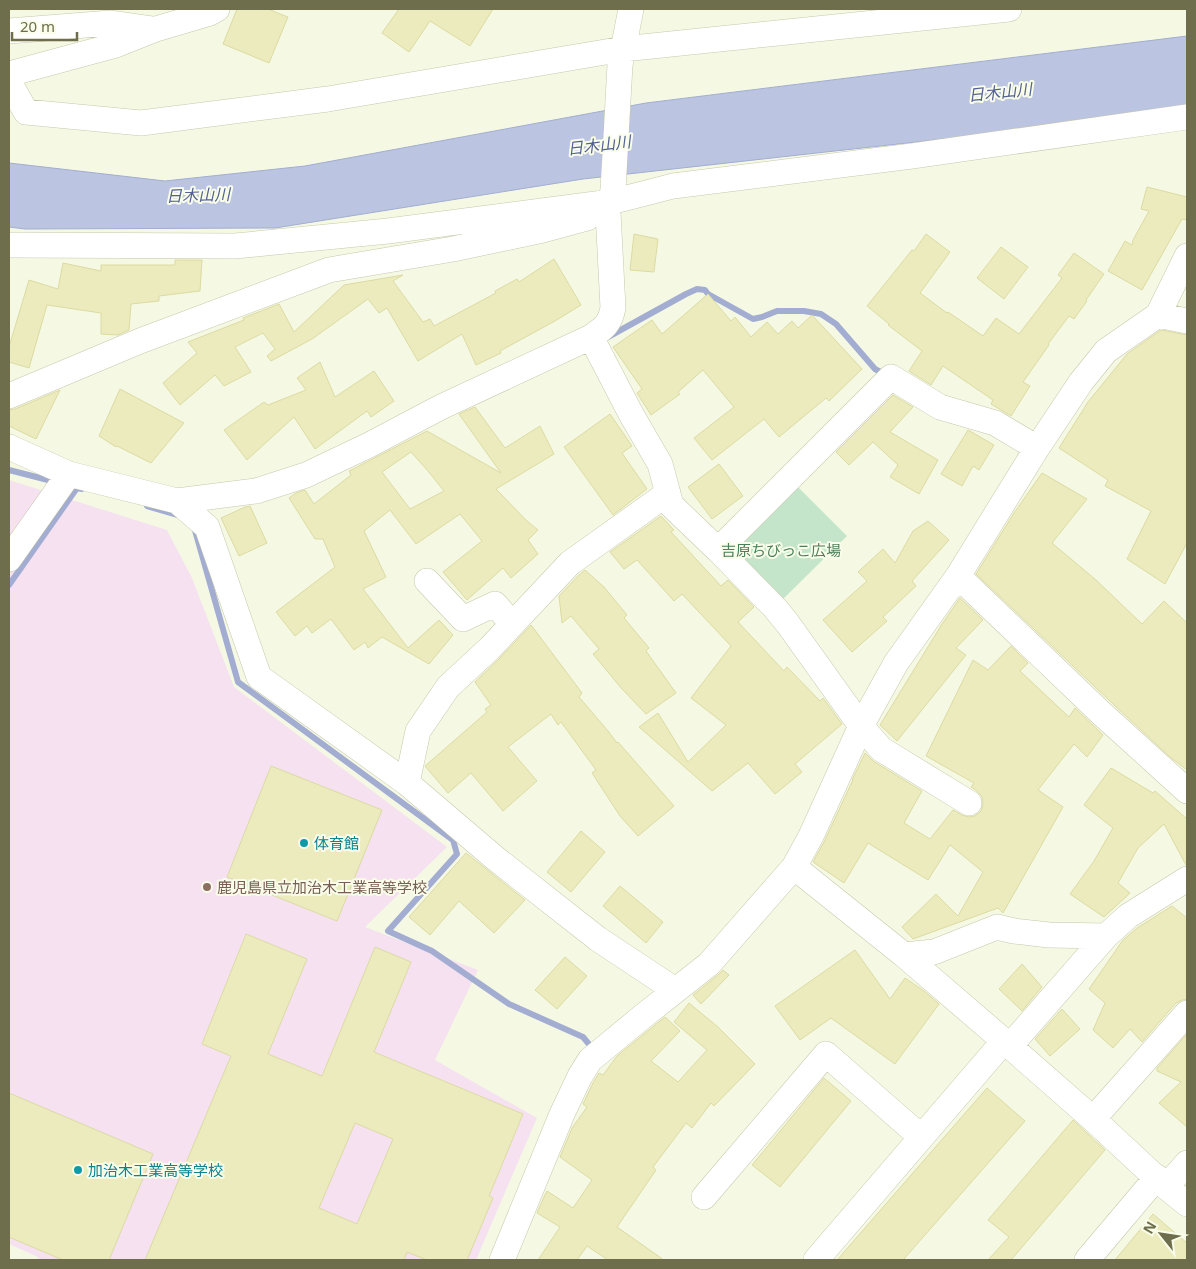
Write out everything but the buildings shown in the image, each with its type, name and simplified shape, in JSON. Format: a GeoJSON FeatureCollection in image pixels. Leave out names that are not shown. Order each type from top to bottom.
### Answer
{"type":"FeatureCollection","features":[{"type":"Feature","properties":{"kind":"street"},"geometry":{"type":"LineString","coordinates":[[9,74],[116,45],[156,29],[210,13],[217,9]]}},
{"type":"Feature","properties":{"kind":"street"},"geometry":{"type":"LineString","coordinates":[[9,447],[69,474],[177,501],[256,491],[306,475],[369,445],[441,407],[591,337],[611,319],[613,308],[611,201],[621,57],[631,9]]}},
{"type":"Feature","properties":{"kind":"street"},"geometry":{"type":"LineString","coordinates":[[9,82],[26,112],[141,123],[328,99],[621,57],[1008,9]]}},
{"type":"Feature","properties":{"kind":"street"},"geometry":{"type":"LineString","coordinates":[[9,32],[111,23],[156,29]]}},
{"type":"Feature","properties":{"kind":"street"},"geometry":{"type":"LineString","coordinates":[[9,245],[235,246],[388,231],[611,201],[673,186],[912,156],[1187,117]]}},
{"type":"Feature","properties":{"kind":"street"},"geometry":{"type":"LineString","coordinates":[[9,396],[140,341],[329,270],[453,249],[534,232],[611,201]]}},
{"type":"Feature","properties":{"kind":"street"},"geometry":{"type":"LineString","coordinates":[[502,1260],[562,1114],[580,1076],[590,1060],[675,990],[710,964],[794,867],[811,836],[860,726],[896,663],[958,576],[1037,448],[1081,382],[1106,350],[1158,315],[1187,256]]}},
{"type":"Feature","properties":{"kind":"street"},"geometry":{"type":"LineString","coordinates":[[1158,315],[1187,320]]}},
{"type":"Feature","properties":{"kind":"street"},"geometry":{"type":"LineString","coordinates":[[591,337],[631,414],[660,464],[671,505],[779,613],[860,726],[881,748],[970,803]]}},
{"type":"Feature","properties":{"kind":"street"},"geometry":{"type":"LineString","coordinates":[[718,550],[892,377],[940,407],[995,423],[1037,448]]}},
{"type":"Feature","properties":{"kind":"street"},"geometry":{"type":"LineString","coordinates":[[9,559],[69,474]]}},
{"type":"Feature","properties":{"kind":"street"},"geometry":{"type":"LineString","coordinates":[[407,783],[418,731],[448,687],[490,648],[570,563],[668,493]]}},
{"type":"Feature","properties":{"kind":"street"},"geometry":{"type":"LineString","coordinates":[[177,501],[207,526],[259,677],[407,783],[495,858],[598,940],[675,990]]}},
{"type":"Feature","properties":{"kind":"street"},"geometry":{"type":"LineString","coordinates":[[958,576],[1101,713],[1187,791]]}},
{"type":"Feature","properties":{"kind":"street"},"geometry":{"type":"LineString","coordinates":[[427,581],[463,619],[495,604],[512,624]]}},
{"type":"Feature","properties":{"kind":"street"},"geometry":{"type":"LineString","coordinates":[[794,867],[1007,1043],[1187,1204]]}},
{"type":"Feature","properties":{"kind":"street"},"geometry":{"type":"LineString","coordinates":[[816,1260],[921,1137],[1106,936],[1128,916],[1187,879]]}},
{"type":"Feature","properties":{"kind":"street"},"geometry":{"type":"LineString","coordinates":[[904,956],[934,952],[998,927],[1049,935],[1106,936]]}},
{"type":"Feature","properties":{"kind":"street"},"geometry":{"type":"LineString","coordinates":[[1094,1119],[1187,1013]]}},
{"type":"Feature","properties":{"kind":"street"},"geometry":{"type":"LineString","coordinates":[[704,1197],[826,1054],[921,1137]]}},
{"type":"Feature","properties":{"kind":"street"},"geometry":{"type":"LineString","coordinates":[[1087,1260],[1161,1182],[1187,1163]]}},
{"type":"Feature","properties":{"kind":"shaded area","name":"鹿児島県立加治木工業高等学校"},"geometry":{"type":"Polygon","coordinates":[[[9,480],[167,530],[192,578],[234,687],[447,847],[365,927],[478,970],[435,1060],[537,1118],[476,1260],[38,1260],[38,1257],[9,1244],[9,480]]]}},
{"type":"Feature","properties":{"kind":"green space","name":"吉原ちびっこ広場"},"geometry":{"type":"Polygon","coordinates":[[[796,485],[847,536],[780,602],[734,557],[733,544],[796,485]]]}},
{"type":"Feature","properties":{"kind":"water","name":"日木山川"},"geometry":{"type":"Polygon","coordinates":[[[1187,36],[1187,106],[961,137],[583,179],[275,228],[25,229],[9,227],[9,163],[165,181],[305,166],[646,103],[1187,36]]]}},
{"type":"Feature","properties":{"kind":"waterway"},"geometry":{"type":"LineString","coordinates":[[608,337],[686,294],[697,289],[705,290],[708,294],[753,319],[777,311],[804,311],[821,314],[836,324],[875,369],[886,375]]}},
{"type":"Feature","properties":{"kind":"waterway"},"geometry":{"type":"LineString","coordinates":[[9,470],[52,481]]}},
{"type":"Feature","properties":{"kind":"waterway"},"geometry":{"type":"LineString","coordinates":[[9,585],[77,488],[82,489]]}},
{"type":"Feature","properties":{"kind":"waterway"},"geometry":{"type":"LineString","coordinates":[[147,506],[178,515]]}},
{"type":"Feature","properties":{"kind":"waterway"},"geometry":{"type":"LineString","coordinates":[[194,527],[238,682],[453,840],[457,854],[388,931],[432,951],[509,1004],[583,1037],[588,1043]]}},
{"type":"Feature","properties":{"kind":"place","name":"体育館"},"geometry":{"type":"Point","coordinates":[304,843]}},
{"type":"Feature","properties":{"kind":"place","name":"鹿児島県立加治木工業高等学校"},"geometry":{"type":"Point","coordinates":[207,887]}},
{"type":"Feature","properties":{"kind":"place","name":"加治木工業高等学校"},"geometry":{"type":"Point","coordinates":[78,1170]}}]}
